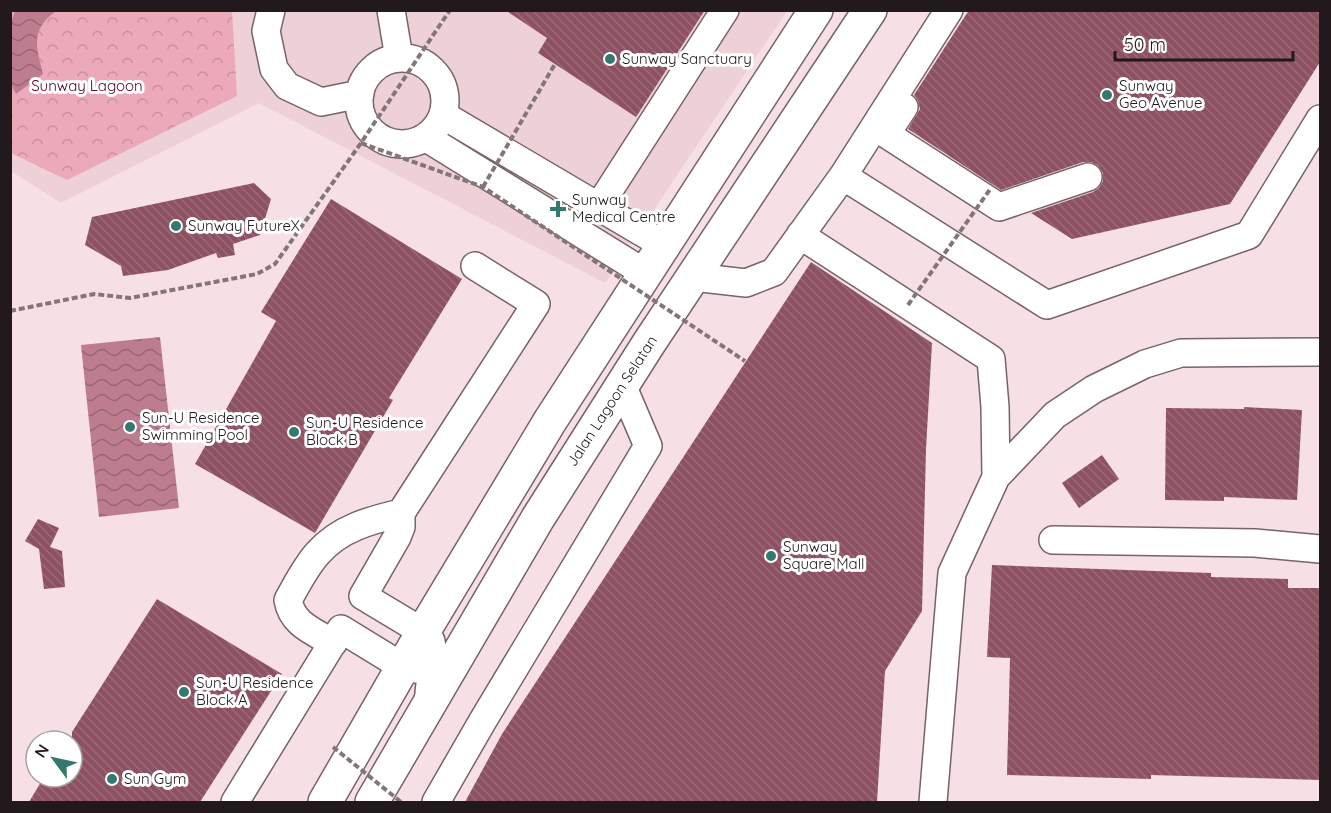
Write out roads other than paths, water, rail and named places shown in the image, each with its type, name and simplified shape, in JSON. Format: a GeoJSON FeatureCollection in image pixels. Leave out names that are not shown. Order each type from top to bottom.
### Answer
{"type":"FeatureCollection","features":[{"type":"Feature","properties":{"kind":"main road"},"geometry":{"type":"LineString","coordinates":[[325,802],[419,653],[550,421],[662,244],[816,10]]}},
{"type":"Feature","properties":{"kind":"main road","name":"Jalan Lagoon Selatan"},"geometry":{"type":"LineString","coordinates":[[372,802],[538,518],[622,385],[870,10]]}},
{"type":"Feature","properties":{"kind":"street"},"geometry":{"type":"LineString","coordinates":[[271,10],[266,31],[274,69],[287,86],[321,102],[360,94]]}},
{"type":"Feature","properties":{"kind":"street"},"geometry":{"type":"LineString","coordinates":[[391,10],[399,58]]}},
{"type":"Feature","properties":{"kind":"street"},"geometry":{"type":"LineString","coordinates":[[599,206],[725,10]]}},
{"type":"Feature","properties":{"kind":"street"},"geometry":{"type":"LineString","coordinates":[[693,277],[746,283],[774,272],[843,176],[948,12],[958,23],[886,134],[999,207],[1088,177]]}},
{"type":"Feature","properties":{"kind":"street"},"geometry":{"type":"LineString","coordinates":[[399,58],[413,59],[426,65],[436,74],[443,87],[443,115],[436,127],[413,142],[399,143],[385,140],[373,132],[364,121],[360,108],[360,94],[365,80],[374,69],[386,61],[399,58]]}},
{"type":"Feature","properties":{"kind":"street"},"geometry":{"type":"LineString","coordinates":[[443,115],[662,244]]}},
{"type":"Feature","properties":{"kind":"street"},"geometry":{"type":"LineString","coordinates":[[843,176],[1047,305],[1249,235],[1320,119]]}},
{"type":"Feature","properties":{"kind":"street"},"geometry":{"type":"LineString","coordinates":[[425,136],[645,273]]}},
{"type":"Feature","properties":{"kind":"street"},"geometry":{"type":"LineString","coordinates":[[800,235],[991,359],[995,407],[996,477]]}},
{"type":"Feature","properties":{"kind":"street"},"geometry":{"type":"LineString","coordinates":[[428,707],[419,653],[390,612],[363,596],[397,537],[401,527],[401,513],[536,304],[475,266]]}},
{"type":"Feature","properties":{"kind":"street"},"geometry":{"type":"LineString","coordinates":[[933,802],[952,573],[996,477],[1055,415],[1094,389],[1145,364],[1181,353],[1320,352]]}},
{"type":"Feature","properties":{"kind":"street"},"geometry":{"type":"LineString","coordinates":[[436,802],[648,446],[622,385]]}},
{"type":"Feature","properties":{"kind":"street"},"geometry":{"type":"LineString","coordinates":[[401,513],[361,524],[336,537],[317,553],[288,600],[290,613],[298,622],[337,636],[419,653],[468,637]]}},
{"type":"Feature","properties":{"kind":"street"},"geometry":{"type":"LineString","coordinates":[[1053,540],[1255,543],[1320,549]]}},
{"type":"Feature","properties":{"kind":"street"},"geometry":{"type":"LineString","coordinates":[[235,802],[337,636]]}},
{"type":"Feature","properties":{"kind":"water"},"geometry":{"type":"Polygon","coordinates":[[[15,11],[56,11],[42,25],[37,39],[43,74],[16,94],[10,82],[11,23],[15,11]]]}},
{"type":"Feature","properties":{"kind":"water","name":"Sun-U Residence Swimming Pool"},"geometry":{"type":"Polygon","coordinates":[[[160,337],[179,508],[99,517],[81,345],[160,337]]]}},
{"type":"Feature","properties":{"kind":"place","name":"Sunway Sanctuary"},"geometry":{"type":"Point","coordinates":[610,59]}},
{"type":"Feature","properties":{"kind":"place","name":"Sunway Geo Avenue"},"geometry":{"type":"Point","coordinates":[1107,95]}},
{"type":"Feature","properties":{"kind":"place","name":"Sunway Medical Centre"},"geometry":{"type":"Point","coordinates":[558,209]}},
{"type":"Feature","properties":{"kind":"place","name":"Sunway FutureX"},"geometry":{"type":"Point","coordinates":[176,226]}},
{"type":"Feature","properties":{"kind":"place","name":"Sun-U Residence Swimming Pool"},"geometry":{"type":"Point","coordinates":[130,427]}},
{"type":"Feature","properties":{"kind":"place","name":"Sun-U Residence Block B"},"geometry":{"type":"Point","coordinates":[294,432]}},
{"type":"Feature","properties":{"kind":"place","name":"Sunway Square Mall"},"geometry":{"type":"Point","coordinates":[771,556]}},
{"type":"Feature","properties":{"kind":"place","name":"Sun-U Residence Block A"},"geometry":{"type":"Point","coordinates":[184,692]}},
{"type":"Feature","properties":{"kind":"place","name":"Sun Gym"},"geometry":{"type":"Point","coordinates":[112,779]}},
{"type":"Feature","properties":{"kind":"park label","name":"Sunway Lagoon"},"geometry":{"type":"Point","coordinates":[87,86]}}]}
